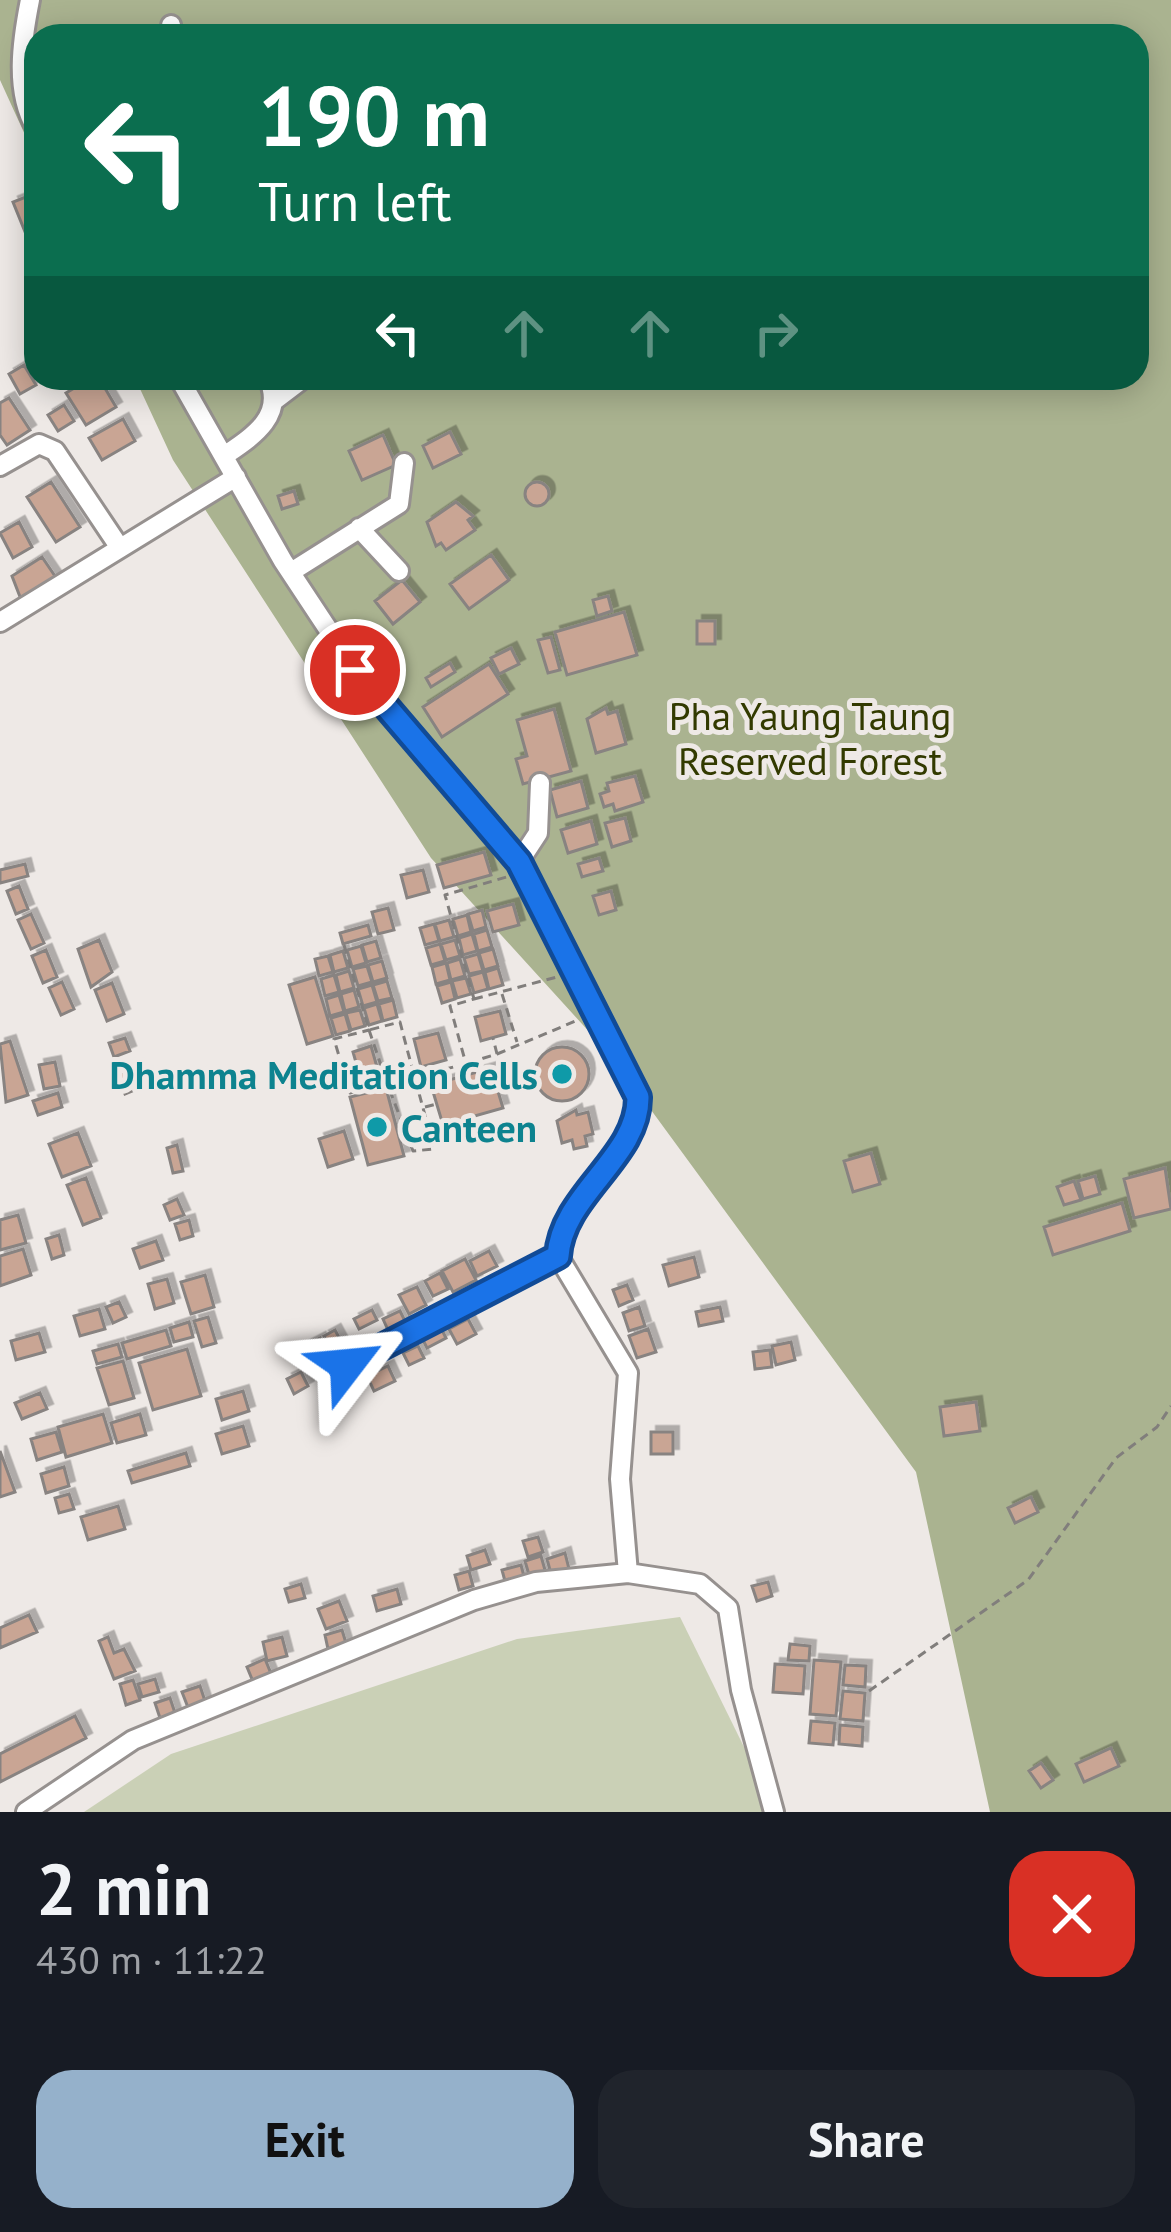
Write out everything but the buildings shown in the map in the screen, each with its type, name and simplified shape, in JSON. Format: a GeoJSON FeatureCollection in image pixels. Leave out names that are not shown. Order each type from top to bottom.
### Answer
{"type":"FeatureCollection","features":[{"type":"Feature","properties":{"kind":"street"},"geometry":{"type":"LineString","coordinates":[[24,44],[24,92]]}},
{"type":"Feature","properties":{"kind":"street"},"geometry":{"type":"LineString","coordinates":[[186,390],[290,572],[355,670],[517,868],[638,1097],[638,1108],[614,1153],[574,1203],[558,1256],[347,1365]]}},
{"type":"Feature","properties":{"kind":"street"},"geometry":{"type":"LineString","coordinates":[[272,390],[275,400]]}},
{"type":"Feature","properties":{"kind":"street"},"geometry":{"type":"LineString","coordinates":[[224,456],[261,429],[275,400],[288,390]]}},
{"type":"Feature","properties":{"kind":"street"},"geometry":{"type":"LineString","coordinates":[[0,466],[39,444],[55,452],[120,548]]}},
{"type":"Feature","properties":{"kind":"street"},"geometry":{"type":"LineString","coordinates":[[290,572],[399,504],[404,463]]}},
{"type":"Feature","properties":{"kind":"street"},"geometry":{"type":"LineString","coordinates":[[0,622],[236,477]]}},
{"type":"Feature","properties":{"kind":"street"},"geometry":{"type":"LineString","coordinates":[[359,529],[399,571]]}},
{"type":"Feature","properties":{"kind":"street"},"geometry":{"type":"LineString","coordinates":[[517,868],[538,833],[540,783]]}},
{"type":"Feature","properties":{"kind":"street"},"geometry":{"type":"LineString","coordinates":[[558,1256],[628,1372],[620,1479],[628,1573]]}},
{"type":"Feature","properties":{"kind":"street"},"geometry":{"type":"LineString","coordinates":[[26,1812],[133,1740],[474,1600],[536,1582],[628,1573],[700,1584],[728,1608],[741,1690],[774,1812]]}},
{"type":"Feature","properties":{"kind":"path"},"geometry":{"type":"LineString","coordinates":[[474,999],[445,895],[517,868]]}},
{"type":"Feature","properties":{"kind":"path"},"geometry":{"type":"LineString","coordinates":[[344,945],[369,1030],[387,1083],[413,1151],[434,1150],[430,1133],[423,1108],[415,1078],[400,1022],[369,1030],[334,1039],[350,1093],[387,1083],[415,1078],[497,1054],[576,1024],[582,1012]]}},
{"type":"Feature","properties":{"kind":"path"},"geometry":{"type":"LineString","coordinates":[[463,1076],[450,1006],[563,975]]}},
{"type":"Feature","properties":{"kind":"path"},"geometry":{"type":"LineString","coordinates":[[501,992],[517,1044]]}},
{"type":"Feature","properties":{"kind":"path"},"geometry":{"type":"LineString","coordinates":[[493,1038],[497,1054]]}},
{"type":"Feature","properties":{"kind":"path"},"geometry":{"type":"LineString","coordinates":[[423,1108],[436,1104]]}},
{"type":"Feature","properties":{"kind":"path"},"geometry":{"type":"LineString","coordinates":[[430,1133],[472,1117]]}},
{"type":"Feature","properties":{"kind":"path"},"geometry":{"type":"LineString","coordinates":[[869,1691],[1028,1580],[1116,1458],[1157,1427],[1171,1406]]}},
{"type":"Feature","properties":{"kind":"green space","name":"Pha Yaung Taung Reserved Forest"},"geometry":{"type":"Polygon","coordinates":[[[0,0],[1171,0],[1171,1812],[990,1812],[916,1472],[613,1058],[431,858],[173,460],[141,390],[1149,390],[1149,24],[24,24],[24,133],[0,80],[0,0]]]}},
{"type":"Feature","properties":{"kind":"green space"},"geometry":{"type":"Polygon","coordinates":[[[680,1617],[776,1812],[84,1812],[171,1754],[517,1639],[680,1617]]]}},
{"type":"Feature","properties":{"kind":"place","name":"Dhamma Meditation Cells"},"geometry":{"type":"Point","coordinates":[562,1074]}},
{"type":"Feature","properties":{"kind":"place","name":"Canteen"},"geometry":{"type":"Point","coordinates":[377,1127]}},
{"type":"Feature","properties":{"kind":"route"},"geometry":{"type":"LineString","coordinates":[[347,1365],[558,1256],[574,1203],[614,1153],[638,1108],[638,1097],[519,862],[355,670]]}}]}
